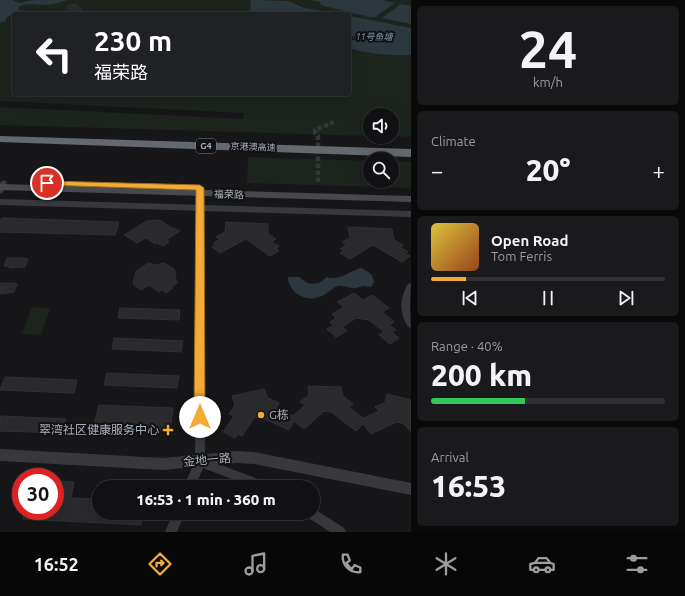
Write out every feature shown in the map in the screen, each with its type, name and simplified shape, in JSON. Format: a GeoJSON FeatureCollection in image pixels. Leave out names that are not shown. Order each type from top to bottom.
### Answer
{"type":"FeatureCollection","features":[{"type":"Feature","properties":{"kind":"highway","name":"京港澳高速"},"geometry":{"type":"LineString","coordinates":[[0,132],[411,145]]}},
{"type":"Feature","properties":{"kind":"highway","name":"京港澳高速"},"geometry":{"type":"LineString","coordinates":[[0,139],[411,153]]}},
{"type":"Feature","properties":{"kind":"main road","name":"福荣路"},"geometry":{"type":"LineString","coordinates":[[1,186],[411,194]]}},
{"type":"Feature","properties":{"kind":"main road","name":"福荣路"},"geometry":{"type":"LineString","coordinates":[[199,190],[411,199]]}},
{"type":"Feature","properties":{"kind":"street"},"geometry":{"type":"LineString","coordinates":[[192,480],[200,462],[199,190]]}},
{"type":"Feature","properties":{"kind":"street"},"geometry":{"type":"LineString","coordinates":[[0,202],[411,214]]}},
{"type":"Feature","properties":{"kind":"street"},"geometry":{"type":"LineString","coordinates":[[410,289],[405,299],[410,320]]}},
{"type":"Feature","properties":{"kind":"street","name":"金地一路"},"geometry":{"type":"LineString","coordinates":[[0,455],[163,464],[254,458],[411,489]]}},
{"type":"Feature","properties":{"kind":"street"},"geometry":{"type":"LineString","coordinates":[[200,462],[246,480]]}},
{"type":"Feature","properties":{"kind":"street"},"geometry":{"type":"LineString","coordinates":[[320,519],[340,532]]}},
{"type":"Feature","properties":{"kind":"street"},"geometry":{"type":"LineString","coordinates":[[171,532],[176,520]]}},
{"type":"Feature","properties":{"kind":"shaded area"},"geometry":{"type":"Polygon","coordinates":[[[0,0],[411,0],[411,137],[399,136],[399,108],[363,108],[363,136],[0,125],[0,107],[243,119],[244,113],[0,101],[0,0]]]}},
{"type":"Feature","properties":{"kind":"shaded area"},"geometry":{"type":"Polygon","coordinates":[[[248,157],[363,161],[363,187],[247,183],[248,157]]]}},
{"type":"Feature","properties":{"kind":"shaded area"},"geometry":{"type":"Polygon","coordinates":[[[399,161],[411,162],[411,188],[399,188],[399,161]]]}},
{"type":"Feature","properties":{"kind":"shaded area"},"geometry":{"type":"Polygon","coordinates":[[[32,307],[50,308],[41,335],[22,334],[32,307]]]}},
{"type":"Feature","properties":{"kind":"water"},"geometry":{"type":"Polygon","coordinates":[[[0,0],[12,0],[19,3],[34,0],[69,0],[50,5],[21,5],[18,7],[19,10],[31,12],[12,12],[12,15],[0,23],[0,0]]]}},
{"type":"Feature","properties":{"kind":"water","name":"11号鱼塘"},"geometry":{"type":"Polygon","coordinates":[[[251,0],[288,1],[304,8],[329,12],[250,12],[251,0]]]}},
{"type":"Feature","properties":{"kind":"water"},"geometry":{"type":"Polygon","coordinates":[[[311,0],[382,0],[395,3],[375,17],[370,17],[324,6],[320,4],[320,2],[311,0]]]}},
{"type":"Feature","properties":{"kind":"water"},"geometry":{"type":"Polygon","coordinates":[[[401,4],[411,6],[411,24],[382,18],[401,4]]]}},
{"type":"Feature","properties":{"kind":"water","name":"11号鱼塘"},"geometry":{"type":"Polygon","coordinates":[[[351,16],[411,28],[411,55],[380,54],[351,49],[351,40],[356,40],[357,37],[351,36],[351,16]]]}},
{"type":"Feature","properties":{"kind":"water"},"geometry":{"type":"Polygon","coordinates":[[[360,268],[367,271],[371,275],[374,282],[371,287],[363,286],[354,288],[338,286],[316,298],[305,298],[295,292],[289,283],[288,277],[299,277],[307,283],[319,283],[327,277],[335,278],[344,276],[360,268]]]}},
{"type":"Feature","properties":{"kind":"building"},"geometry":{"type":"Polygon","coordinates":[[[75,4],[84,12],[69,12],[68,5],[75,4]]]}},
{"type":"Feature","properties":{"kind":"building"},"geometry":{"type":"Polygon","coordinates":[[[2,218],[119,222],[115,235],[0,232],[0,222],[2,218]]]}},
{"type":"Feature","properties":{"kind":"building"},"geometry":{"type":"Polygon","coordinates":[[[160,220],[170,227],[180,231],[166,240],[169,242],[163,246],[157,243],[155,244],[146,238],[137,243],[124,235],[147,221],[160,220]]]}},
{"type":"Feature","properties":{"kind":"building"},"geometry":{"type":"Polygon","coordinates":[[[226,222],[268,224],[268,234],[276,239],[272,242],[279,246],[276,248],[279,251],[270,256],[246,239],[220,253],[212,247],[215,245],[213,243],[220,239],[216,237],[225,232],[226,222]]]}},
{"type":"Feature","properties":{"kind":"building"},"geometry":{"type":"Polygon","coordinates":[[[348,227],[392,229],[394,240],[403,245],[400,247],[408,252],[405,254],[410,256],[402,262],[373,245],[350,259],[340,253],[344,251],[340,249],[347,245],[342,242],[350,238],[348,227]]]}},
{"type":"Feature","properties":{"kind":"building"},"geometry":{"type":"Polygon","coordinates":[[[7,258],[28,259],[25,267],[9,268],[10,266],[4,266],[7,258]]]}},
{"type":"Feature","properties":{"kind":"building"},"geometry":{"type":"Polygon","coordinates":[[[149,263],[155,265],[164,263],[174,269],[176,274],[175,280],[178,282],[166,293],[162,290],[159,292],[149,285],[141,290],[133,284],[136,271],[149,263]]]}},
{"type":"Feature","properties":{"kind":"building"},"geometry":{"type":"Polygon","coordinates":[[[0,284],[17,284],[14,292],[0,294],[0,284]]]}},
{"type":"Feature","properties":{"kind":"building"},"geometry":{"type":"Polygon","coordinates":[[[354,293],[363,300],[372,295],[389,308],[382,312],[394,322],[389,325],[396,330],[392,332],[399,338],[390,344],[379,335],[384,332],[369,320],[356,318],[342,327],[347,331],[336,337],[327,329],[334,325],[330,322],[336,318],[332,314],[344,307],[337,302],[354,293]]]}},
{"type":"Feature","properties":{"kind":"building"},"geometry":{"type":"Polygon","coordinates":[[[120,308],[180,310],[179,320],[118,318],[120,308]]]}},
{"type":"Feature","properties":{"kind":"building"},"geometry":{"type":"Polygon","coordinates":[[[114,338],[183,341],[181,352],[112,349],[114,338]]]}},
{"type":"Feature","properties":{"kind":"building"},"geometry":{"type":"Polygon","coordinates":[[[107,373],[179,376],[177,388],[104,385],[107,373]]]}},
{"type":"Feature","properties":{"kind":"building"},"geometry":{"type":"Polygon","coordinates":[[[5,377],[77,380],[74,393],[0,390],[5,377]]]}},
{"type":"Feature","properties":{"kind":"building"},"geometry":{"type":"Polygon","coordinates":[[[308,386],[341,387],[343,396],[353,404],[349,407],[363,418],[379,411],[375,407],[385,403],[387,394],[411,400],[411,432],[404,424],[397,422],[371,434],[363,424],[356,431],[331,412],[324,411],[304,429],[294,421],[289,430],[260,417],[254,418],[242,436],[238,434],[235,438],[223,432],[234,416],[229,414],[235,405],[232,396],[264,389],[268,398],[279,403],[276,408],[293,416],[305,405],[300,402],[309,395],[308,386]]]}},
{"type":"Feature","properties":{"kind":"building"},"geometry":{"type":"Polygon","coordinates":[[[99,405],[173,408],[170,432],[93,429],[99,405]]]}},
{"type":"Feature","properties":{"kind":"building"},"geometry":{"type":"Polygon","coordinates":[[[0,416],[66,419],[62,433],[0,431],[0,416]]]}},
{"type":"Feature","properties":{"kind":"building"},"geometry":{"type":"Polygon","coordinates":[[[64,481],[74,482],[71,498],[92,499],[92,520],[142,520],[141,525],[43,520],[64,520],[64,481]]]}},
{"type":"Feature","properties":{"kind":"tunnel"},"geometry":{"type":"LineString","coordinates":[[318,182],[318,136],[315,133],[315,130],[332,123],[331,121]]}},
{"type":"Feature","properties":{"kind":"place","name":"G栋"},"geometry":{"type":"Point","coordinates":[261,415]}},
{"type":"Feature","properties":{"kind":"place","name":"翠湾社区健康服务中心"},"geometry":{"type":"Point","coordinates":[168,430]}},
{"type":"Feature","properties":{"kind":"route"},"geometry":{"type":"LineString","coordinates":[[47,183],[200,188],[200,417]]}}]}
